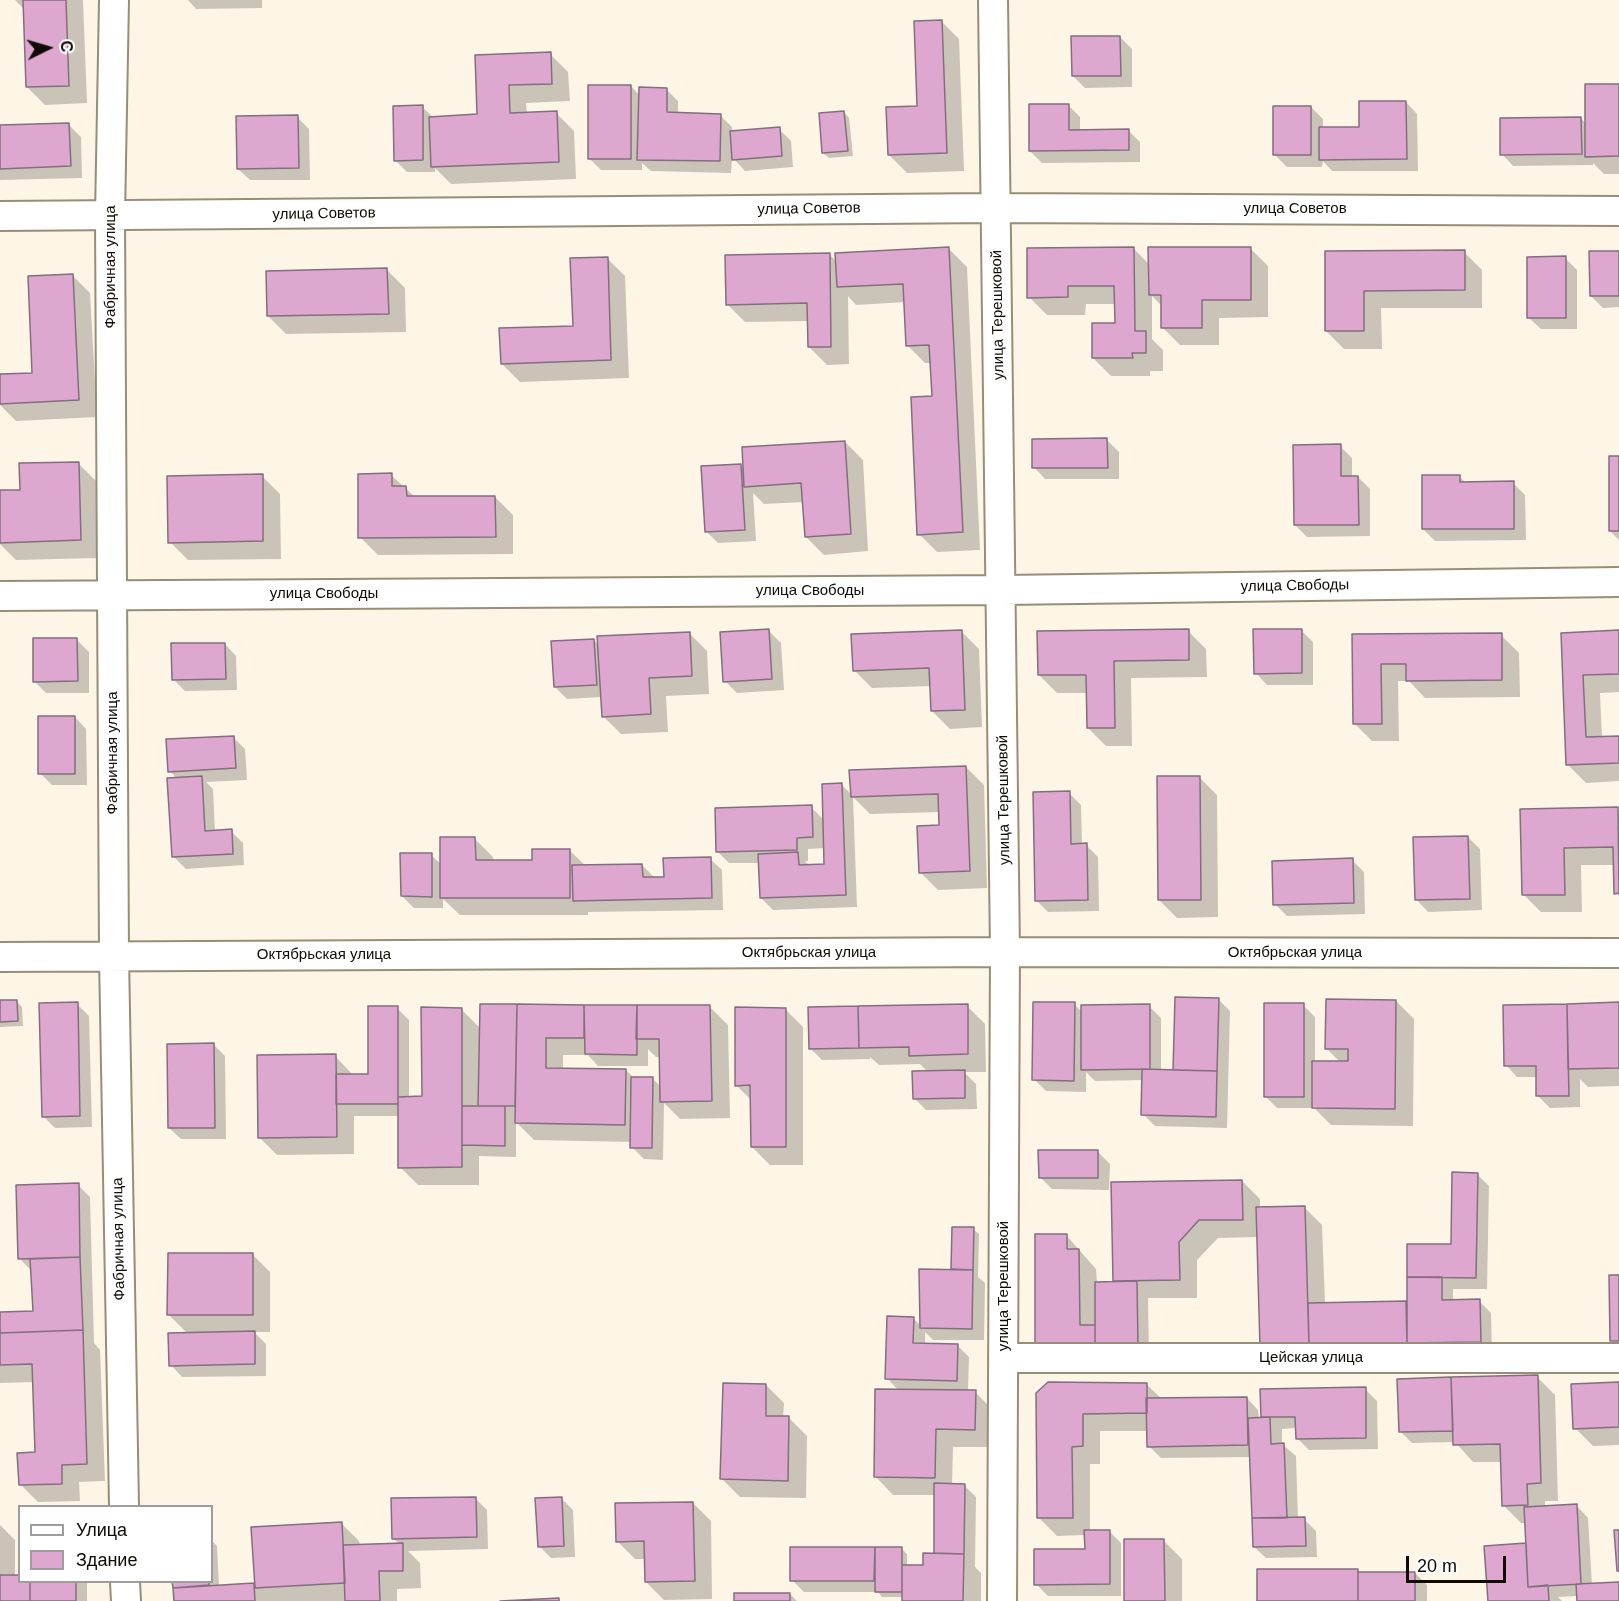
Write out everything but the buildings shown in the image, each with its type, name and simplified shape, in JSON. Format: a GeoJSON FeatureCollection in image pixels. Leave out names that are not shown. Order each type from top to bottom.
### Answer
{"type":"FeatureCollection","features":[{"type":"Feature","properties":{"kind":"street","name":"Фабричная улица"},"geometry":{"type":"LineString","coordinates":[[114,0],[110,216],[114,956],[124,1505]]}},
{"type":"Feature","properties":{"kind":"street","name":"улица Терешковой"},"geometry":{"type":"LineString","coordinates":[[993,0],[1005,952],[1002,1601]]}},
{"type":"Feature","properties":{"kind":"street","name":"улица Советов"},"geometry":{"type":"LineString","coordinates":[[0,216],[996,208],[1619,211]]}},
{"type":"Feature","properties":{"kind":"street","name":"улица Свободы"},"geometry":{"type":"LineString","coordinates":[[0,596],[1002,590],[1619,582]]}},
{"type":"Feature","properties":{"kind":"street","name":"Октябрьская улица"},"geometry":{"type":"LineString","coordinates":[[0,957],[1005,952],[1619,953]]}},
{"type":"Feature","properties":{"kind":"street","name":"Цейская улица"},"geometry":{"type":"LineString","coordinates":[[1003,1358],[1619,1358]]}},
{"type":"Feature","properties":{"kind":"street"},"geometry":{"type":"LineString","coordinates":[[125,1583],[126,1601]]}}]}
